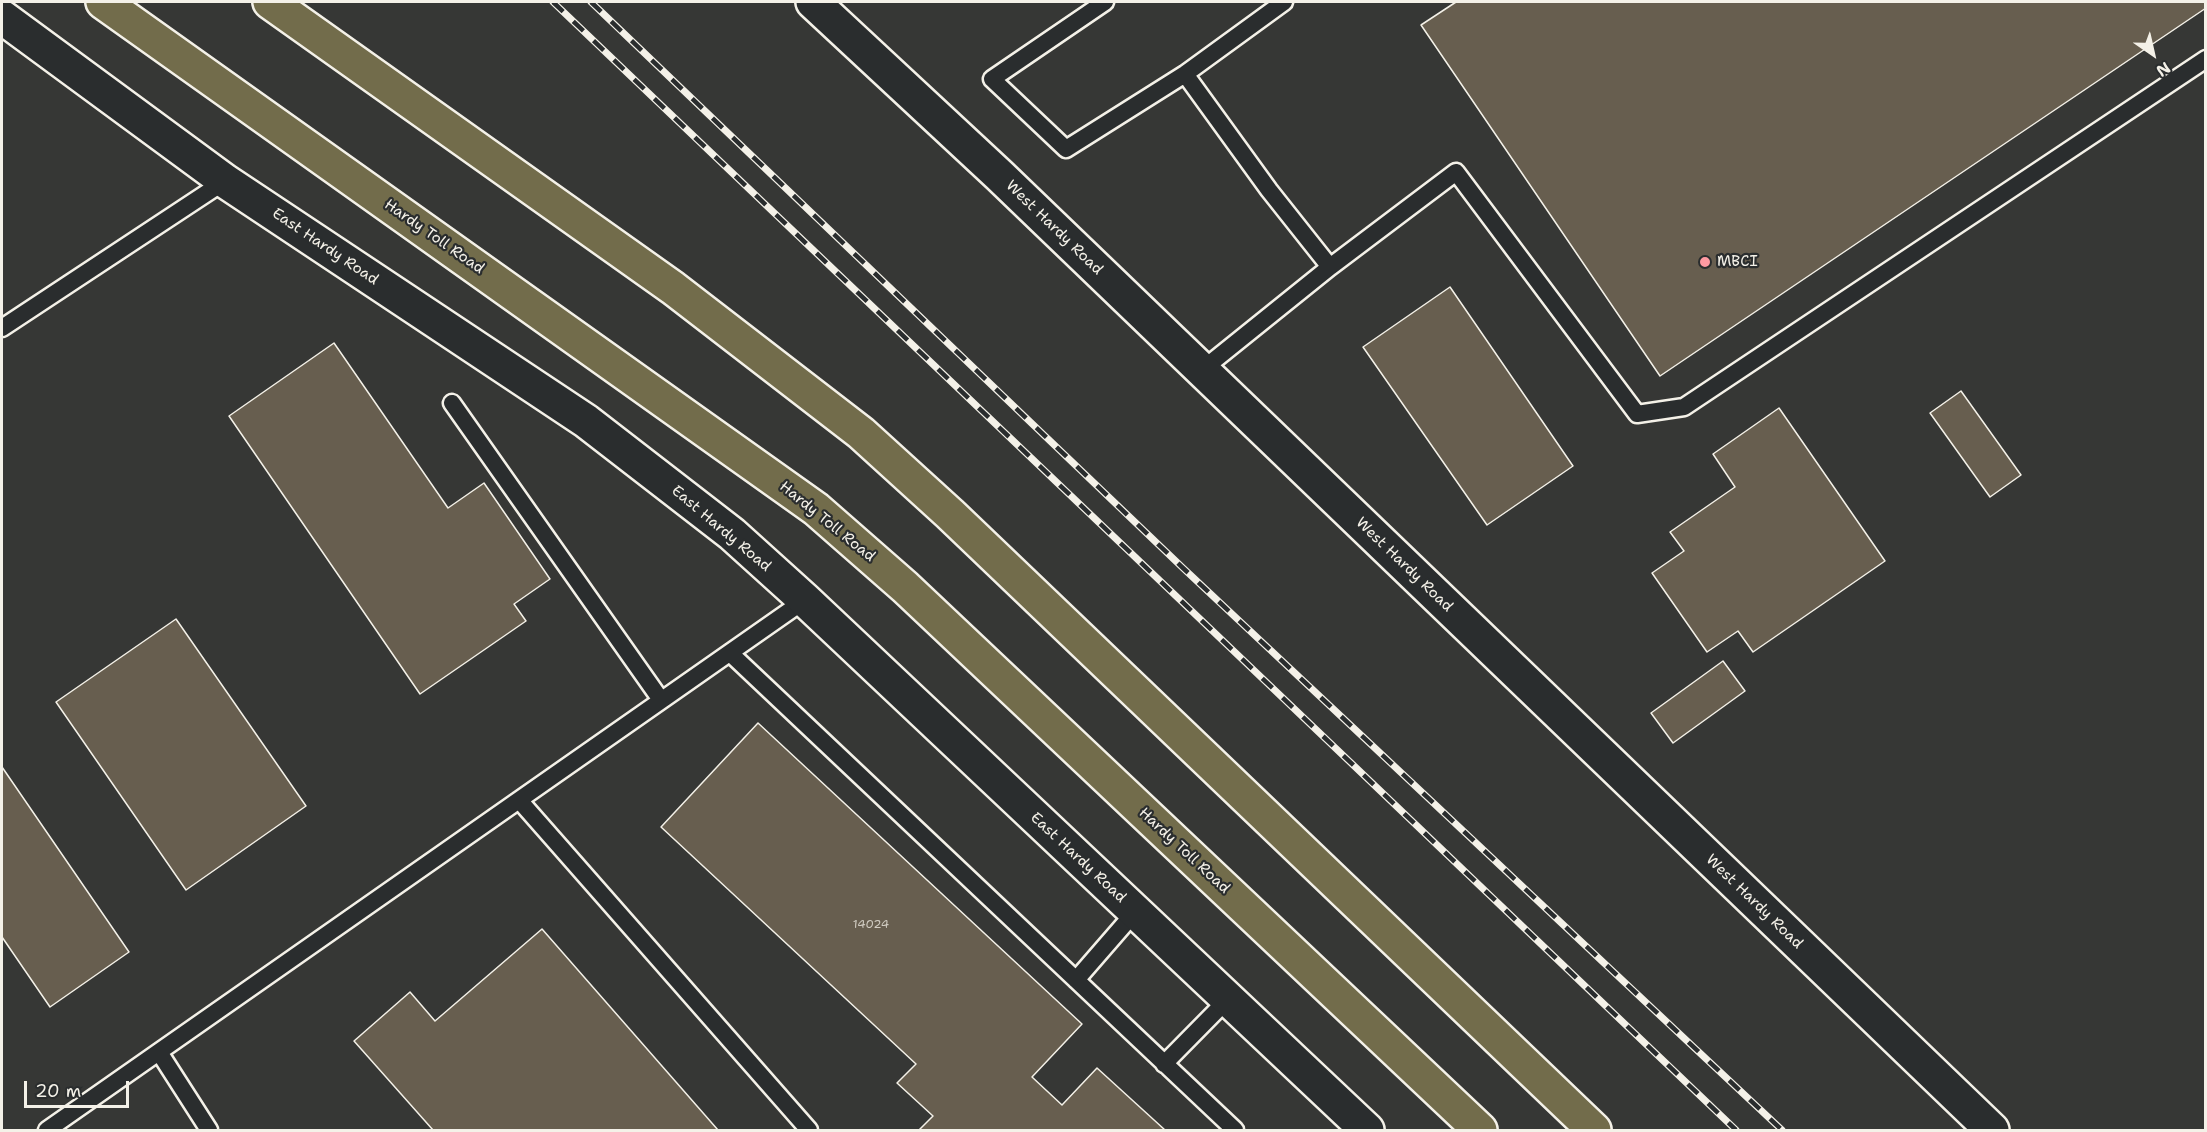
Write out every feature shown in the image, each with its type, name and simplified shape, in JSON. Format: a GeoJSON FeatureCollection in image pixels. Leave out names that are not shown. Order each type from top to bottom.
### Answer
{"type":"FeatureCollection","features":[{"type":"Feature","properties":{"kind":"highway","name":"Hardy Toll Road"},"geometry":{"type":"LineString","coordinates":[[103,2],[816,509],[905,587],[1479,1131]]}},
{"type":"Feature","properties":{"kind":"highway"},"geometry":{"type":"LineString","coordinates":[[270,2],[673,288],[861,433],[959,522],[1594,1131]]}},
{"type":"Feature","properties":{"kind":"main road","name":"West Hardy Road"},"geometry":{"type":"LineString","coordinates":[[813,2],[999,175],[1992,1131]]}},
{"type":"Feature","properties":{"kind":"main road","name":"East Hardy Road"},"geometry":{"type":"LineString","coordinates":[[2,17],[225,181],[586,421],[732,534],[1367,1131]]}},
{"type":"Feature","properties":{"kind":"lane"},"geometry":{"type":"LineString","coordinates":[[1105,2],[992,79],[1066,149],[1185,74],[1284,2]]}},
{"type":"Feature","properties":{"kind":"lane"},"geometry":{"type":"LineString","coordinates":[[1202,370],[1330,267],[1456,172],[1637,414],[1684,407],[2205,59]]}},
{"type":"Feature","properties":{"kind":"lane"},"geometry":{"type":"LineString","coordinates":[[1185,74],[1269,190],[1330,267]]}},
{"type":"Feature","properties":{"kind":"lane"},"geometry":{"type":"LineString","coordinates":[[2,328],[225,181]]}},
{"type":"Feature","properties":{"kind":"lane"},"geometry":{"type":"LineString","coordinates":[[452,403],[661,700]]}},
{"type":"Feature","properties":{"kind":"lane"},"geometry":{"type":"LineString","coordinates":[[47,1131],[804,600]]}},
{"type":"Feature","properties":{"kind":"lane"},"geometry":{"type":"LineString","coordinates":[[730,653],[1235,1131]]}},
{"type":"Feature","properties":{"kind":"lane"},"geometry":{"type":"LineString","coordinates":[[519,800],[809,1131]]}},
{"type":"Feature","properties":{"kind":"lane"},"geometry":{"type":"LineString","coordinates":[[1076,980],[1135,912]]}},
{"type":"Feature","properties":{"kind":"lane"},"geometry":{"type":"LineString","coordinates":[[1164,1064],[1228,999]]}},
{"type":"Feature","properties":{"kind":"lane"},"geometry":{"type":"LineString","coordinates":[[159,1052],[209,1131]]}},
{"type":"Feature","properties":{"kind":"building","name":"MBCI"},"geometry":{"type":"Polygon","coordinates":[[[1456,2],[2206,2],[2206,8],[1660,376],[1421,25],[1456,2]]]}},
{"type":"Feature","properties":{"kind":"building"},"geometry":{"type":"Polygon","coordinates":[[[1450,287],[1573,466],[1487,525],[1363,347],[1450,287]]]}},
{"type":"Feature","properties":{"kind":"building"},"geometry":{"type":"Polygon","coordinates":[[[334,343],[448,508],[484,483],[550,579],[514,604],[526,621],[420,694],[229,416],[334,343]]]}},
{"type":"Feature","properties":{"kind":"building"},"geometry":{"type":"Polygon","coordinates":[[[1961,391],[2021,475],[1990,497],[1930,413],[1961,391]]]}},
{"type":"Feature","properties":{"kind":"building"},"geometry":{"type":"Polygon","coordinates":[[[1779,408],[1885,561],[1753,652],[1738,631],[1707,652],[1652,573],[1684,551],[1670,532],[1735,487],[1713,454],[1779,408]]]}},
{"type":"Feature","properties":{"kind":"building"},"geometry":{"type":"Polygon","coordinates":[[[176,619],[306,806],[186,890],[56,702],[176,619]]]}},
{"type":"Feature","properties":{"kind":"building"},"geometry":{"type":"Polygon","coordinates":[[[1723,661],[1745,691],[1673,743],[1651,713],[1723,661]]]}},
{"type":"Feature","properties":{"kind":"building"},"geometry":{"type":"Polygon","coordinates":[[[758,723],[1082,1024],[1032,1077],[1062,1105],[1097,1068],[1165,1130],[919,1130],[933,1116],[897,1083],[916,1064],[661,827],[758,723]]]}},
{"type":"Feature","properties":{"kind":"building"},"geometry":{"type":"Polygon","coordinates":[[[2,767],[129,952],[50,1007],[2,937],[2,767]]]}},
{"type":"Feature","properties":{"kind":"building"},"geometry":{"type":"Polygon","coordinates":[[[542,929],[718,1130],[433,1130],[354,1041],[410,992],[435,1021],[542,929]]]}},
{"type":"Feature","properties":{"kind":"railway"},"geometry":{"type":"LineString","coordinates":[[553,2],[1736,1130]]}},
{"type":"Feature","properties":{"kind":"railway"},"geometry":{"type":"LineString","coordinates":[[591,2],[1183,568],[1782,1130]]}},
{"type":"Feature","properties":{"kind":"place","name":"MBCI"},"geometry":{"type":"Point","coordinates":[1705,262]}}]}
